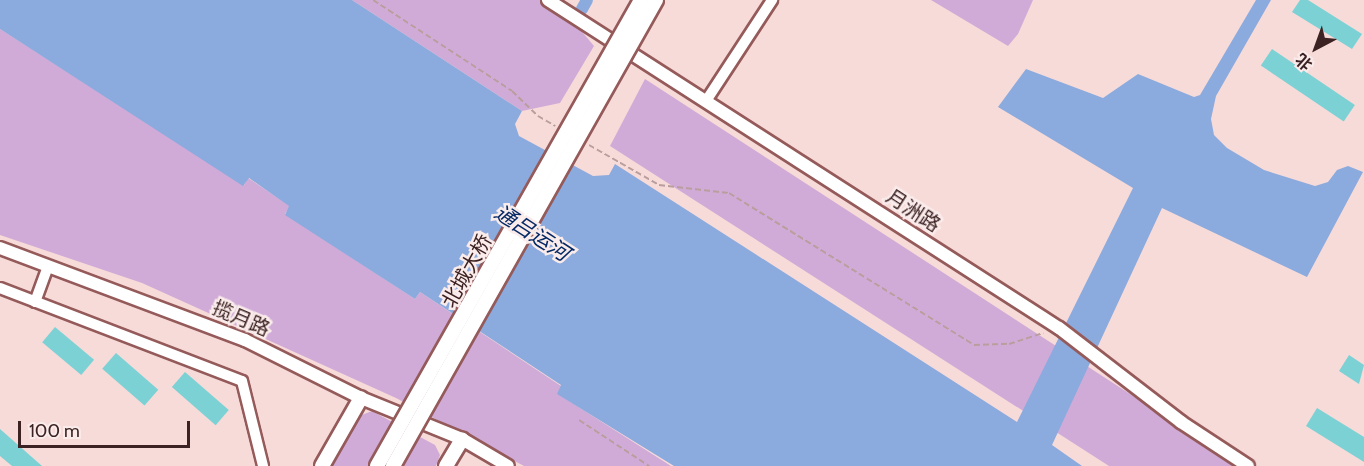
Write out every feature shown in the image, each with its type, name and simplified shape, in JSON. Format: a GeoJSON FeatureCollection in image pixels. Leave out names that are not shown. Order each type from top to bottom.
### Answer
{"type":"FeatureCollection","features":[{"type":"Feature","properties":{"kind":"main road","name":"北城大桥"},"geometry":{"type":"LineString","coordinates":[[377,466],[641,0]]}},
{"type":"Feature","properties":{"kind":"main road","name":"北城大桥"},"geometry":{"type":"LineString","coordinates":[[393,466],[656,0]]}},
{"type":"Feature","properties":{"kind":"main road"},"geometry":{"type":"LineString","coordinates":[[322,466],[361,398]]}},
{"type":"Feature","properties":{"kind":"main road"},"geometry":{"type":"LineString","coordinates":[[446,466],[462,439]]}},
{"type":"Feature","properties":{"kind":"street","name":"月洲路"},"geometry":{"type":"LineString","coordinates":[[548,0],[565,5],[706,101],[1059,328],[1181,422],[1248,466]]}},
{"type":"Feature","properties":{"kind":"street"},"geometry":{"type":"LineString","coordinates":[[706,101],[771,0]]}},
{"type":"Feature","properties":{"kind":"street","name":"揽月路"},"geometry":{"type":"LineString","coordinates":[[0,248],[245,340],[361,398],[462,439],[508,466]]}},
{"type":"Feature","properties":{"kind":"street"},"geometry":{"type":"LineString","coordinates":[[35,302],[48,267]]}},
{"type":"Feature","properties":{"kind":"street"},"geometry":{"type":"LineString","coordinates":[[0,288],[242,381],[263,466]]}},
{"type":"Feature","properties":{"kind":"path"},"geometry":{"type":"LineString","coordinates":[[373,0],[512,91],[538,116],[558,128]]}},
{"type":"Feature","properties":{"kind":"path"},"geometry":{"type":"LineString","coordinates":[[589,145],[659,185],[729,193],[974,345],[1009,344],[1059,328]]}},
{"type":"Feature","properties":{"kind":"path"},"geometry":{"type":"LineString","coordinates":[[579,420],[648,466]]}},
{"type":"Feature","properties":{"kind":"shaded area"},"geometry":{"type":"Polygon","coordinates":[[[352,0],[548,0],[563,9],[594,46],[560,103],[522,111],[352,0]]]}},
{"type":"Feature","properties":{"kind":"shaded area"},"geometry":{"type":"Polygon","coordinates":[[[931,0],[1033,0],[1018,34],[1008,46],[931,0]]]}},
{"type":"Feature","properties":{"kind":"shaded area"},"geometry":{"type":"Polygon","coordinates":[[[0,29],[244,185],[248,178],[290,206],[285,214],[415,299],[420,292],[561,386],[558,394],[671,466],[524,466],[396,398],[142,283],[0,235],[0,29]]]}},
{"type":"Feature","properties":{"kind":"shaded area"},"geometry":{"type":"Polygon","coordinates":[[[645,79],[1241,466],[1109,466],[610,146],[645,79]]]}},
{"type":"Feature","properties":{"kind":"shaded area"},"geometry":{"type":"Polygon","coordinates":[[[372,411],[435,445],[440,455],[436,466],[331,466],[359,416],[372,411]]]}},
{"type":"Feature","properties":{"kind":"water","name":"通吕运河"},"geometry":{"type":"Polygon","coordinates":[[[0,0],[352,0],[522,111],[515,124],[519,136],[593,176],[609,175],[615,164],[1017,422],[1133,188],[998,107],[1026,69],[1103,98],[1138,74],[1194,97],[1200,95],[1256,0],[1271,0],[1216,96],[1211,119],[1214,135],[1227,148],[1264,170],[1315,186],[1328,182],[1337,170],[1348,166],[1363,172],[1307,277],[1162,208],[1052,445],[1082,466],[674,466],[557,394],[561,385],[420,292],[415,299],[285,215],[289,206],[249,178],[243,186],[0,29],[0,0]]]}},
{"type":"Feature","properties":{"kind":"building"},"geometry":{"type":"Polygon","coordinates":[[[1300,0],[1308,0],[1362,34],[1352,49],[1292,12],[1300,0]]]}},
{"type":"Feature","properties":{"kind":"building"},"geometry":{"type":"Polygon","coordinates":[[[1272,49],[1355,105],[1344,122],[1261,66],[1272,49]]]}},
{"type":"Feature","properties":{"kind":"building"},"geometry":{"type":"Polygon","coordinates":[[[55,327],[94,360],[81,375],[42,342],[55,327]]]}},
{"type":"Feature","properties":{"kind":"building"},"geometry":{"type":"Polygon","coordinates":[[[116,353],[158,390],[144,406],[102,369],[116,353]]]}},
{"type":"Feature","properties":{"kind":"building"},"geometry":{"type":"Polygon","coordinates":[[[1349,355],[1364,365],[1359,384],[1339,371],[1349,355]]]}},
{"type":"Feature","properties":{"kind":"building"},"geometry":{"type":"Polygon","coordinates":[[[185,372],[229,410],[216,425],[172,387],[185,372]]]}},
{"type":"Feature","properties":{"kind":"building"},"geometry":{"type":"Polygon","coordinates":[[[1317,408],[1364,437],[1364,462],[1306,426],[1317,408]]]}},
{"type":"Feature","properties":{"kind":"building"},"geometry":{"type":"Polygon","coordinates":[[[0,429],[42,466],[12,466],[0,456],[0,429]]]}},
{"type":"Feature","properties":{"kind":"waterway"},"geometry":{"type":"LineString","coordinates":[[582,9],[587,0]]}}]}
